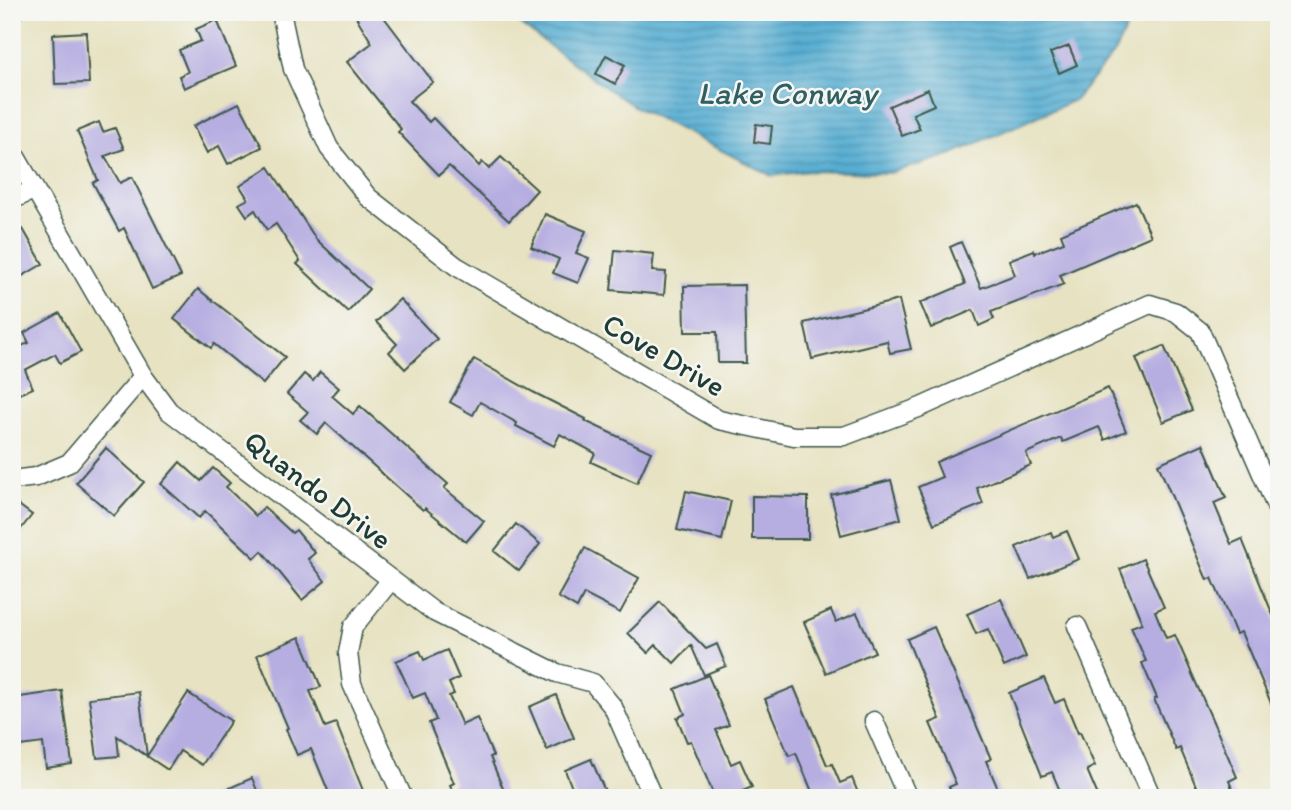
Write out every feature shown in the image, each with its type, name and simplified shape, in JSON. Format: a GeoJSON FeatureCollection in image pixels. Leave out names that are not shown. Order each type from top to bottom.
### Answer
{"type":"FeatureCollection","features":[{"type":"Feature","properties":{"kind":"street","name":"Cove Drive"},"geometry":{"type":"LineString","coordinates":[[281,12],[293,69],[329,148],[368,197],[456,266],[719,421],[794,436],[844,436],[921,407],[1150,304],[1176,312],[1200,331],[1279,513]]}},
{"type":"Feature","properties":{"kind":"street","name":"Quando Drive"},"geometry":{"type":"LineString","coordinates":[[12,150],[143,376],[169,411],[434,612],[557,673],[593,683],[613,707],[653,798]]}},
{"type":"Feature","properties":{"kind":"street"},"geometry":{"type":"LineString","coordinates":[[12,200],[33,190]]}},
{"type":"Feature","properties":{"kind":"street"},"geometry":{"type":"LineString","coordinates":[[12,480],[36,477],[69,463],[143,376]]}},
{"type":"Feature","properties":{"kind":"street"},"geometry":{"type":"LineString","coordinates":[[391,580],[353,627],[348,653],[352,684],[402,798]]}},
{"type":"Feature","properties":{"kind":"street"},"geometry":{"type":"LineString","coordinates":[[1077,626],[1152,798]]}},
{"type":"Feature","properties":{"kind":"street"},"geometry":{"type":"LineString","coordinates":[[874,721],[908,798]]}},
{"type":"Feature","properties":{"kind":"water","name":"Lake Conway"},"geometry":{"type":"Polygon","coordinates":[[[504,12],[1131,12],[1128,25],[1114,53],[1075,100],[950,155],[890,173],[807,171],[772,176],[635,107],[504,12]]]}},
{"type":"Feature","properties":{"kind":"building"},"geometry":{"type":"Polygon","coordinates":[[[353,12],[380,12],[433,82],[409,101],[429,122],[433,118],[479,166],[482,162],[489,169],[501,157],[537,190],[509,221],[449,166],[439,175],[398,132],[401,129],[347,62],[372,43],[353,12]]]}},
{"type":"Feature","properties":{"kind":"building"},"geometry":{"type":"Polygon","coordinates":[[[217,20],[236,66],[184,88],[179,76],[188,72],[179,50],[201,41],[196,29],[217,20]]]}},
{"type":"Feature","properties":{"kind":"building"},"geometry":{"type":"Polygon","coordinates":[[[86,32],[89,83],[55,84],[53,34],[86,32]]]}},
{"type":"Feature","properties":{"kind":"building"},"geometry":{"type":"Polygon","coordinates":[[[1069,46],[1077,65],[1059,73],[1050,53],[1069,46]]]}},
{"type":"Feature","properties":{"kind":"building"},"geometry":{"type":"Polygon","coordinates":[[[606,55],[625,65],[615,84],[596,74],[606,55]]]}},
{"type":"Feature","properties":{"kind":"building"},"geometry":{"type":"Polygon","coordinates":[[[928,89],[934,105],[913,114],[920,129],[902,136],[889,106],[928,89]]]}},
{"type":"Feature","properties":{"kind":"building"},"geometry":{"type":"Polygon","coordinates":[[[239,103],[262,147],[228,164],[219,146],[207,153],[193,126],[239,103]]]}},
{"type":"Feature","properties":{"kind":"building"},"geometry":{"type":"Polygon","coordinates":[[[99,122],[103,132],[115,128],[124,149],[105,156],[120,183],[132,177],[181,276],[152,289],[124,228],[119,231],[93,183],[98,180],[77,131],[99,122]]]}},
{"type":"Feature","properties":{"kind":"building"},"geometry":{"type":"Polygon","coordinates":[[[756,124],[772,126],[770,144],[754,142],[756,124]]]}},
{"type":"Feature","properties":{"kind":"building"},"geometry":{"type":"Polygon","coordinates":[[[269,167],[316,239],[369,289],[348,312],[297,264],[300,261],[276,224],[267,230],[255,210],[247,216],[239,204],[248,199],[240,186],[269,167]]]}},
{"type":"Feature","properties":{"kind":"building"},"geometry":{"type":"Polygon","coordinates":[[[1136,202],[1151,236],[1060,275],[1064,284],[991,312],[994,319],[979,326],[973,310],[931,328],[920,303],[965,284],[950,247],[961,242],[981,288],[1015,275],[1009,260],[1064,242],[1061,234],[1136,202]]]}},
{"type":"Feature","properties":{"kind":"building"},"geometry":{"type":"Polygon","coordinates":[[[545,214],[586,231],[576,253],[589,258],[578,283],[553,273],[559,259],[531,247],[545,214]]]}},
{"type":"Feature","properties":{"kind":"building"},"geometry":{"type":"Polygon","coordinates":[[[23,229],[43,264],[12,282],[12,236],[23,229]]]}},
{"type":"Feature","properties":{"kind":"building"},"geometry":{"type":"Polygon","coordinates":[[[615,250],[654,254],[652,271],[666,272],[664,295],[611,290],[615,250]]]}},
{"type":"Feature","properties":{"kind":"building"},"geometry":{"type":"Polygon","coordinates":[[[744,285],[746,363],[718,363],[717,332],[685,332],[684,286],[744,285]]]}},
{"type":"Feature","properties":{"kind":"building"},"geometry":{"type":"Polygon","coordinates":[[[198,289],[285,357],[263,384],[214,344],[211,348],[174,319],[198,289]]]}},
{"type":"Feature","properties":{"kind":"building"},"geometry":{"type":"Polygon","coordinates":[[[400,299],[437,339],[405,369],[389,352],[397,344],[376,322],[400,299]]]}},
{"type":"Feature","properties":{"kind":"building"},"geometry":{"type":"Polygon","coordinates":[[[899,300],[911,349],[890,353],[887,341],[812,359],[804,323],[899,300]]]}},
{"type":"Feature","properties":{"kind":"building"},"geometry":{"type":"Polygon","coordinates":[[[60,313],[81,352],[60,363],[55,354],[25,370],[33,388],[12,397],[12,340],[16,348],[29,343],[24,333],[60,313]]]}},
{"type":"Feature","properties":{"kind":"building"},"geometry":{"type":"Polygon","coordinates":[[[1164,346],[1192,410],[1163,422],[1136,358],[1164,346]]]}},
{"type":"Feature","properties":{"kind":"building"},"geometry":{"type":"Polygon","coordinates":[[[474,359],[586,419],[585,421],[651,452],[637,483],[591,462],[595,453],[560,434],[554,446],[516,426],[517,423],[480,402],[473,415],[450,402],[474,359]]]}},
{"type":"Feature","properties":{"kind":"building"},"geometry":{"type":"Polygon","coordinates":[[[320,372],[339,388],[332,396],[353,414],[360,406],[448,484],[444,488],[484,521],[466,542],[425,508],[423,510],[326,423],[317,434],[300,420],[308,412],[287,394],[304,374],[313,381],[320,372]]]}},
{"type":"Feature","properties":{"kind":"building"},"geometry":{"type":"Polygon","coordinates":[[[1108,388],[1126,431],[1105,440],[1099,427],[1063,442],[1061,438],[1026,453],[1031,465],[977,488],[983,504],[934,524],[918,487],[942,477],[936,462],[1108,388]]]}},
{"type":"Feature","properties":{"kind":"building"},"geometry":{"type":"Polygon","coordinates":[[[1203,444],[1226,498],[1214,503],[1231,544],[1242,539],[1279,630],[1279,722],[1241,632],[1236,634],[1212,578],[1207,580],[1158,464],[1203,444]]]}},
{"type":"Feature","properties":{"kind":"building"},"geometry":{"type":"Polygon","coordinates":[[[106,448],[144,482],[114,516],[76,483],[106,448]]]}},
{"type":"Feature","properties":{"kind":"building"},"geometry":{"type":"Polygon","coordinates":[[[180,462],[201,481],[213,468],[230,483],[226,487],[256,516],[264,507],[292,533],[296,530],[315,553],[308,559],[325,581],[302,600],[262,551],[255,558],[205,511],[199,518],[161,484],[180,462]]]}},
{"type":"Feature","properties":{"kind":"building"},"geometry":{"type":"Polygon","coordinates":[[[891,480],[901,519],[841,535],[831,495],[891,480]]]}},
{"type":"Feature","properties":{"kind":"building"},"geometry":{"type":"Polygon","coordinates":[[[686,491],[731,501],[722,540],[677,530],[686,491]]]}},
{"type":"Feature","properties":{"kind":"building"},"geometry":{"type":"Polygon","coordinates":[[[752,496],[808,497],[808,539],[752,539],[752,496]]]}},
{"type":"Feature","properties":{"kind":"building"},"geometry":{"type":"Polygon","coordinates":[[[12,500],[32,515],[12,540],[12,500]]]}},
{"type":"Feature","properties":{"kind":"building"},"geometry":{"type":"Polygon","coordinates":[[[516,524],[540,544],[519,571],[494,551],[516,524]]]}},
{"type":"Feature","properties":{"kind":"building"},"geometry":{"type":"Polygon","coordinates":[[[1067,531],[1079,559],[1030,579],[1016,547],[1051,532],[1053,537],[1067,531]]]}},
{"type":"Feature","properties":{"kind":"building"},"geometry":{"type":"Polygon","coordinates":[[[585,548],[639,578],[620,613],[584,594],[577,608],[558,597],[585,548]]]}},
{"type":"Feature","properties":{"kind":"building"},"geometry":{"type":"Polygon","coordinates":[[[1143,559],[1164,607],[1155,611],[1166,638],[1175,635],[1237,777],[1229,781],[1236,798],[1201,798],[1180,748],[1176,750],[1154,699],[1157,698],[1142,663],[1146,661],[1131,627],[1142,623],[1120,569],[1143,559]]]}},
{"type":"Feature","properties":{"kind":"building"},"geometry":{"type":"Polygon","coordinates":[[[1001,599],[1026,657],[1004,667],[988,629],[976,634],[967,614],[1001,599]]]}},
{"type":"Feature","properties":{"kind":"building"},"geometry":{"type":"Polygon","coordinates":[[[660,602],[706,649],[717,644],[726,666],[704,675],[691,645],[674,663],[656,645],[648,653],[628,633],[660,602]]]}},
{"type":"Feature","properties":{"kind":"building"},"geometry":{"type":"Polygon","coordinates":[[[831,610],[836,622],[857,613],[875,652],[826,673],[804,622],[831,610]]]}},
{"type":"Feature","properties":{"kind":"building"},"geometry":{"type":"Polygon","coordinates":[[[934,627],[991,759],[986,761],[1002,798],[954,798],[949,787],[956,784],[930,723],[940,719],[907,639],[934,627]]]}},
{"type":"Feature","properties":{"kind":"building"},"geometry":{"type":"Polygon","coordinates":[[[300,637],[321,687],[310,691],[325,727],[336,723],[366,798],[331,798],[311,749],[297,755],[286,729],[288,728],[257,655],[300,637]]]}},
{"type":"Feature","properties":{"kind":"building"},"geometry":{"type":"Polygon","coordinates":[[[447,650],[459,678],[449,683],[454,694],[449,696],[462,725],[477,718],[507,798],[456,798],[450,785],[454,783],[429,723],[436,720],[425,693],[413,698],[396,661],[420,651],[424,660],[447,650]]]}},
{"type":"Feature","properties":{"kind":"building"},"geometry":{"type":"Polygon","coordinates":[[[708,675],[729,725],[716,730],[731,764],[740,760],[752,787],[727,798],[715,798],[691,741],[687,742],[677,718],[685,714],[675,689],[708,675]]]}},
{"type":"Feature","properties":{"kind":"building"},"geometry":{"type":"Polygon","coordinates":[[[1044,678],[1055,703],[1064,699],[1078,733],[1080,732],[1095,766],[1087,770],[1099,798],[1063,798],[1052,772],[1042,776],[1009,693],[1044,678]]]}},
{"type":"Feature","properties":{"kind":"building"},"geometry":{"type":"Polygon","coordinates":[[[794,687],[827,765],[832,764],[840,783],[852,778],[860,798],[806,798],[813,794],[796,753],[789,756],[765,699],[794,687]]]}},
{"type":"Feature","properties":{"kind":"building"},"geometry":{"type":"Polygon","coordinates":[[[62,691],[72,764],[46,768],[43,743],[20,746],[13,698],[62,691]]]}},
{"type":"Feature","properties":{"kind":"building"},"geometry":{"type":"Polygon","coordinates":[[[139,692],[147,756],[117,736],[119,756],[97,758],[89,698],[139,692]]]}},
{"type":"Feature","properties":{"kind":"building"},"geometry":{"type":"Polygon","coordinates":[[[188,693],[231,721],[202,765],[180,751],[168,770],[147,756],[188,693]]]}},
{"type":"Feature","properties":{"kind":"building"},"geometry":{"type":"Polygon","coordinates":[[[556,695],[574,738],[547,750],[529,707],[556,695]]]}},
{"type":"Feature","properties":{"kind":"building"},"geometry":{"type":"Polygon","coordinates":[[[591,759],[608,798],[576,798],[565,770],[591,759]]]}},
{"type":"Feature","properties":{"kind":"building"},"geometry":{"type":"Polygon","coordinates":[[[252,778],[260,798],[207,798],[252,778]]]}}]}
